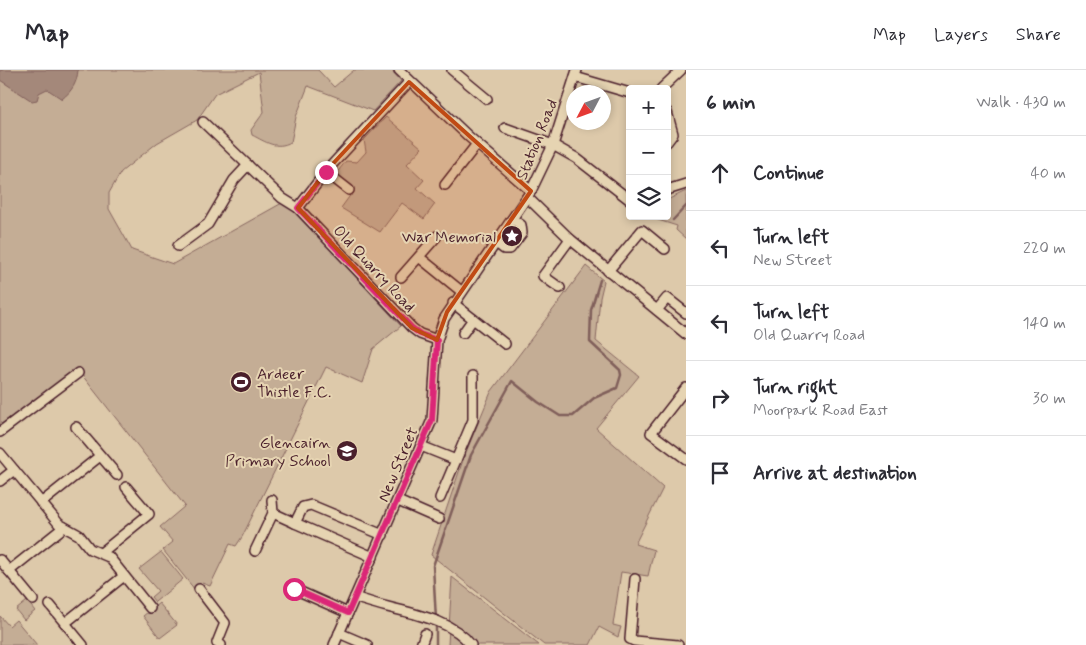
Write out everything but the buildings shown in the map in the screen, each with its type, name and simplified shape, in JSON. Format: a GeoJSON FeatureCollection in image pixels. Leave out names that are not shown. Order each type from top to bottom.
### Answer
{"type":"FeatureCollection","features":[{"type":"Feature","properties":{"kind":"street"},"geometry":{"type":"LineString","coordinates":[[399,70],[409,82],[529,194],[570,239],[686,334]]}},
{"type":"Feature","properties":{"kind":"street"},"geometry":{"type":"LineString","coordinates":[[452,70],[487,99]]}},
{"type":"Feature","properties":{"kind":"street"},"geometry":{"type":"LineString","coordinates":[[665,85],[681,70]]}},
{"type":"Feature","properties":{"kind":"street"},"geometry":{"type":"LineString","coordinates":[[576,73],[626,92]]}},
{"type":"Feature","properties":{"kind":"street","name":"Station Road"},"geometry":{"type":"LineString","coordinates":[[529,194],[553,145],[576,73]]}},
{"type":"Feature","properties":{"kind":"street"},"geometry":{"type":"LineString","coordinates":[[298,208],[326,172],[409,82]]}},
{"type":"Feature","properties":{"kind":"street","name":"Old Quarry Road"},"geometry":{"type":"LineString","coordinates":[[203,122],[282,198],[298,208],[412,328],[420,334],[437,340]]}},
{"type":"Feature","properties":{"kind":"street"},"geometry":{"type":"LineString","coordinates":[[505,128],[553,145],[576,158],[626,197]]}},
{"type":"Feature","properties":{"kind":"street"},"geometry":{"type":"LineString","coordinates":[[445,186],[477,144]]}},
{"type":"Feature","properties":{"kind":"street"},"geometry":{"type":"LineString","coordinates":[[178,246],[208,224],[234,180],[248,165]]}},
{"type":"Feature","properties":{"kind":"street"},"geometry":{"type":"LineString","coordinates":[[326,172],[349,190]]}},
{"type":"Feature","properties":{"kind":"street"},"geometry":{"type":"LineString","coordinates":[[671,189],[686,184]]}},
{"type":"Feature","properties":{"kind":"street","name":"New Street"},"geometry":{"type":"LineString","coordinates":[[334,645],[398,501],[433,413],[437,340],[444,319],[461,291],[529,194]]}},
{"type":"Feature","properties":{"kind":"street"},"geometry":{"type":"LineString","coordinates":[[496,242],[504,249],[510,249],[522,233],[521,225],[512,219]]}},
{"type":"Feature","properties":{"kind":"street"},"geometry":{"type":"LineString","coordinates":[[608,271],[642,230],[664,249]]}},
{"type":"Feature","properties":{"kind":"street"},"geometry":{"type":"LineString","coordinates":[[401,277],[437,236]]}},
{"type":"Feature","properties":{"kind":"street"},"geometry":{"type":"LineString","coordinates":[[560,288],[543,276],[570,239]]}},
{"type":"Feature","properties":{"kind":"street"},"geometry":{"type":"LineString","coordinates":[[419,257],[461,291]]}},
{"type":"Feature","properties":{"kind":"street"},"geometry":{"type":"LineString","coordinates":[[657,310],[667,298],[686,313]]}},
{"type":"Feature","properties":{"kind":"street"},"geometry":{"type":"LineString","coordinates":[[453,303],[505,344]]}},
{"type":"Feature","properties":{"kind":"street"},"geometry":{"type":"LineString","coordinates":[[463,333],[473,319]]}},
{"type":"Feature","properties":{"kind":"street"},"geometry":{"type":"LineString","coordinates":[[0,432],[78,373]]}},
{"type":"Feature","properties":{"kind":"street"},"geometry":{"type":"LineString","coordinates":[[440,498],[473,420],[473,376]]}},
{"type":"Feature","properties":{"kind":"street"},"geometry":{"type":"LineString","coordinates":[[686,388],[651,433],[686,459]]}},
{"type":"Feature","properties":{"kind":"street"},"geometry":{"type":"LineString","coordinates":[[76,426],[117,476]]}},
{"type":"Feature","properties":{"kind":"street"},"geometry":{"type":"LineString","coordinates":[[421,446],[456,460]]}},
{"type":"Feature","properties":{"kind":"street"},"geometry":{"type":"LineString","coordinates":[[0,453],[41,503],[64,527],[79,535],[90,549],[109,557],[150,608]]}},
{"type":"Feature","properties":{"kind":"street"},"geometry":{"type":"LineString","coordinates":[[41,503],[100,456]]}},
{"type":"Feature","properties":{"kind":"street"},"geometry":{"type":"LineString","coordinates":[[0,481],[14,470]]}},
{"type":"Feature","properties":{"kind":"street"},"geometry":{"type":"LineString","coordinates":[[101,553],[149,514],[126,487]]}},
{"type":"Feature","properties":{"kind":"street"},"geometry":{"type":"LineString","coordinates":[[255,551],[273,513],[272,500]]}},
{"type":"Feature","properties":{"kind":"street"},"geometry":{"type":"LineString","coordinates":[[398,501],[438,519]]}},
{"type":"Feature","properties":{"kind":"street"},"geometry":{"type":"LineString","coordinates":[[295,523],[303,508],[311,504],[383,535]]}},
{"type":"Feature","properties":{"kind":"street"},"geometry":{"type":"LineString","coordinates":[[273,513],[373,557]]}},
{"type":"Feature","properties":{"kind":"street"},"geometry":{"type":"LineString","coordinates":[[9,571],[64,527]]}},
{"type":"Feature","properties":{"kind":"street"},"geometry":{"type":"LineString","coordinates":[[0,560],[33,600]]}},
{"type":"Feature","properties":{"kind":"street"},"geometry":{"type":"LineString","coordinates":[[65,623],[124,576]]}},
{"type":"Feature","properties":{"kind":"street"},"geometry":{"type":"LineString","coordinates":[[634,579],[630,639],[678,645]]}},
{"type":"Feature","properties":{"kind":"street"},"geometry":{"type":"LineString","coordinates":[[199,589],[225,624],[217,643],[221,645]]}},
{"type":"Feature","properties":{"kind":"street"},"geometry":{"type":"LineString","coordinates":[[294,589],[348,613]]}},
{"type":"Feature","properties":{"kind":"street"},"geometry":{"type":"LineString","coordinates":[[355,597],[376,606],[437,621],[458,630],[471,645]]}},
{"type":"Feature","properties":{"kind":"street"},"geometry":{"type":"LineString","coordinates":[[50,605],[83,645]]}},
{"type":"Feature","properties":{"kind":"street"},"geometry":{"type":"LineString","coordinates":[[339,633],[367,645]]}},
{"type":"Feature","properties":{"kind":"street"},"geometry":{"type":"LineString","coordinates":[[421,645],[425,634]]}},
{"type":"Feature","properties":{"kind":"highlighted area"},"geometry":{"type":"Polygon","coordinates":[[[409,82],[531,191],[447,312],[437,340],[412,328],[298,208],[328,169],[409,82]]]}},
{"type":"Feature","properties":{"kind":"shaded area"},"geometry":{"type":"Polygon","coordinates":[[[0,70],[318,70],[334,87],[354,70],[391,70],[401,81],[373,111],[308,86],[296,117],[291,142],[276,145],[252,135],[251,130],[264,112],[259,72],[215,94],[197,120],[157,143],[121,172],[109,193],[109,209],[132,250],[173,264],[282,203],[295,211],[401,326],[373,349],[362,383],[326,367],[242,537],[236,546],[230,544],[210,586],[202,583],[195,590],[163,550],[173,542],[160,527],[185,506],[78,370],[73,371],[0,425],[0,70]]]}},
{"type":"Feature","properties":{"kind":"shaded area"},"geometry":{"type":"Polygon","coordinates":[[[0,70],[78,70],[73,86],[62,99],[47,89],[39,93],[37,100],[32,101],[0,80],[0,70]]]}},
{"type":"Feature","properties":{"kind":"shaded area"},"geometry":{"type":"Polygon","coordinates":[[[386,117],[422,148],[407,164],[424,180],[417,188],[435,204],[424,219],[402,203],[380,232],[341,208],[354,190],[335,175],[346,161],[357,162],[366,152],[364,140],[386,117]]]}},
{"type":"Feature","properties":{"kind":"shaded area"},"geometry":{"type":"Polygon","coordinates":[[[686,191],[686,239],[676,230],[677,226],[658,220],[671,220],[671,198],[686,191]]]}},
{"type":"Feature","properties":{"kind":"shaded area"},"geometry":{"type":"Polygon","coordinates":[[[586,266],[604,281],[600,298],[596,341],[639,376],[596,428],[663,488],[635,544],[654,550],[648,576],[621,572],[613,625],[621,627],[618,637],[599,627],[590,645],[544,645],[431,555],[464,457],[491,392],[586,266]]]}},
{"type":"Feature","properties":{"kind":"shaded area"},"geometry":{"type":"Polygon","coordinates":[[[161,552],[183,579],[155,602],[151,597],[158,591],[139,569],[161,552]]]}},
{"type":"Feature","properties":{"kind":"shaded area"},"geometry":{"type":"Polygon","coordinates":[[[452,577],[539,645],[448,645],[452,577]]]}},
{"type":"Feature","properties":{"kind":"shaded area"},"geometry":{"type":"Polygon","coordinates":[[[27,601],[35,611],[24,620],[16,610],[27,601]]]}},
{"type":"Feature","properties":{"kind":"shaded area"},"geometry":{"type":"Polygon","coordinates":[[[159,603],[177,625],[160,638],[143,616],[159,603]]]}},
{"type":"Feature","properties":{"kind":"shaded area"},"geometry":{"type":"Polygon","coordinates":[[[0,616],[9,626],[16,620],[37,645],[0,645],[0,616]]]}},
{"type":"Feature","properties":{"kind":"waterway"},"geometry":{"type":"LineString","coordinates":[[673,220],[686,206]]}},
{"type":"Feature","properties":{"kind":"waterway"},"geometry":{"type":"LineString","coordinates":[[436,619],[433,566],[471,455],[512,381],[538,402],[560,416],[573,416],[594,398],[617,388],[621,375],[620,370],[590,342],[591,310],[600,280]]}},
{"type":"Feature","properties":{"kind":"waterway"},"geometry":{"type":"LineString","coordinates":[[436,624],[436,645]]}},
{"type":"Feature","properties":{"kind":"place","name":"War Memorial"},"geometry":{"type":"Point","coordinates":[512,236]}},
{"type":"Feature","properties":{"kind":"place","name":"Ardeer Thistle F.C."},"geometry":{"type":"Point","coordinates":[241,382]}},
{"type":"Feature","properties":{"kind":"place","name":"Glencairn Primary School"},"geometry":{"type":"Point","coordinates":[347,451]}},
{"type":"Feature","properties":{"kind":"route"},"geometry":{"type":"LineString","coordinates":[[294,589],[348,613],[430,425],[433,413],[437,340],[420,334],[393,310],[298,208],[326,172]]}}]}
